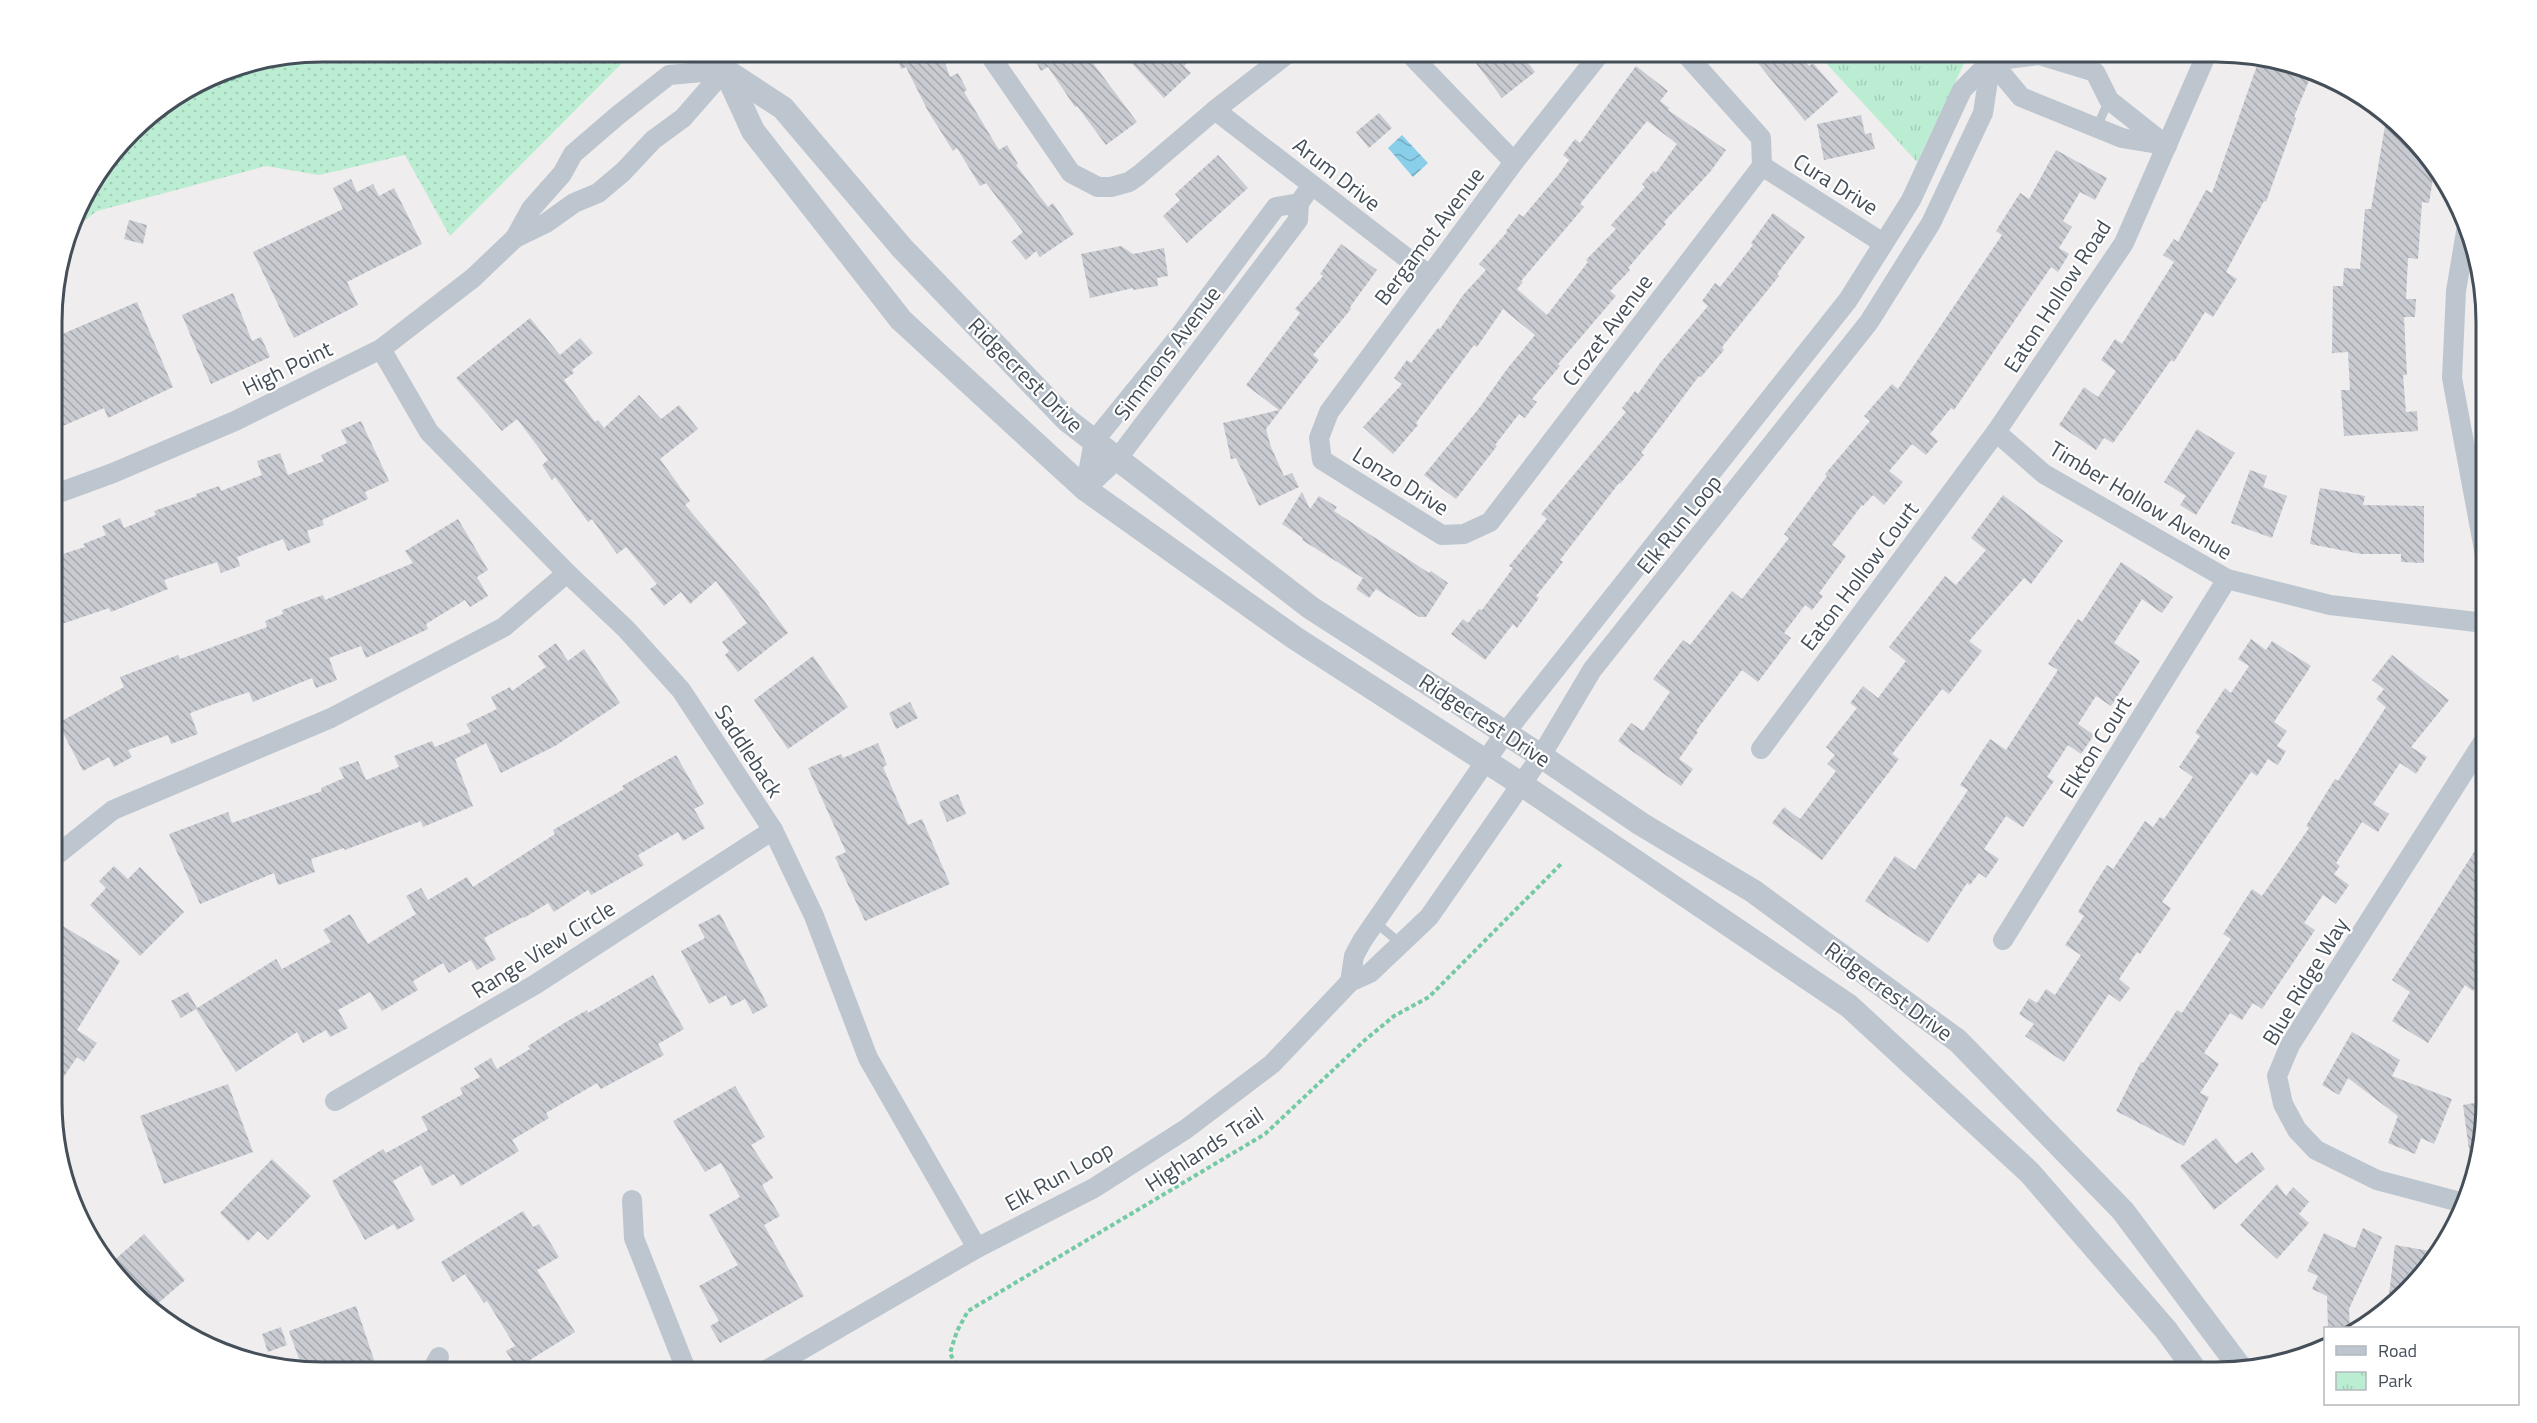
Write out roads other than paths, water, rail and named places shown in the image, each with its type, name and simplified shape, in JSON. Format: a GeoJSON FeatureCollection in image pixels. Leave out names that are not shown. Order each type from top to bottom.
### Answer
{"type":"FeatureCollection","features":[{"type":"Feature","properties":{"kind":"street","name":"High Point"},"geometry":{"type":"LineString","coordinates":[[62,492],[113,473],[235,421],[381,349],[473,278],[515,238],[531,209],[562,174],[573,153],[669,75],[714,62]]}},
{"type":"Feature","properties":{"kind":"street","name":"High Point"},"geometry":{"type":"LineString","coordinates":[[515,238],[546,223],[574,203],[598,193],[623,172],[653,140],[683,118],[720,62]]}},
{"type":"Feature","properties":{"kind":"street","name":"Ridgecrest Drive"},"geometry":{"type":"LineString","coordinates":[[722,62],[753,130],[901,320],[1085,489],[1295,638],[1521,784],[1849,1006],[2030,1173],[2166,1330],[2189,1362]]}},
{"type":"Feature","properties":{"kind":"street","name":"Ridgecrest Drive"},"geometry":{"type":"LineString","coordinates":[[724,62],[783,108],[902,248],[1067,420],[1311,608],[1641,824],[1753,891],[1958,1041],[2123,1211],[2235,1361]]}},
{"type":"Feature","properties":{"kind":"street"},"geometry":{"type":"LineString","coordinates":[[995,62],[1071,173],[1098,187],[1111,188],[1129,182],[1139,175],[1215,110],[1277,62]]}},
{"type":"Feature","properties":{"kind":"street"},"geometry":{"type":"LineString","coordinates":[[1418,62],[1514,162]]}},
{"type":"Feature","properties":{"kind":"street","name":"Bergamot Avenue"},"geometry":{"type":"LineString","coordinates":[[1322,460],[1319,438],[1329,412],[1514,162],[1593,62]]}},
{"type":"Feature","properties":{"kind":"street"},"geometry":{"type":"LineString","coordinates":[[1693,62],[1761,138],[1762,166]]}},
{"type":"Feature","properties":{"kind":"street","name":"Elk Run Loop"},"geometry":{"type":"LineString","coordinates":[[1350,982],[1354,956],[1375,922],[1505,733],[1848,300],[1911,200],[1962,90],[1988,62]]}},
{"type":"Feature","properties":{"kind":"street","name":"Elk Run Loop"},"geometry":{"type":"LineString","coordinates":[[780,1362],[977,1248],[1094,1188],[1185,1129],[1272,1064],[1350,982],[1370,973],[1429,917],[1540,756],[1592,670],[1869,322],[1931,222],[1983,113],[1993,62]]}},
{"type":"Feature","properties":{"kind":"street"},"geometry":{"type":"LineString","coordinates":[[1998,62],[2021,97],[2122,138],[2167,146]]}},
{"type":"Feature","properties":{"kind":"street"},"geometry":{"type":"LineString","coordinates":[[2062,62],[2095,72],[2109,100],[2167,146]]}},
{"type":"Feature","properties":{"kind":"street","name":"Eaton Hollow Road"},"geometry":{"type":"LineString","coordinates":[[1996,432],[2124,243],[2203,62]]}},
{"type":"Feature","properties":{"kind":"street","name":"Arum Drive"},"geometry":{"type":"LineString","coordinates":[[1215,110],[1430,276]]}},
{"type":"Feature","properties":{"kind":"street","name":"Cura Drive"},"geometry":{"type":"LineString","coordinates":[[1762,166],[1883,243]]}},
{"type":"Feature","properties":{"kind":"street","name":"Crozet Avenue"},"geometry":{"type":"LineString","coordinates":[[1490,522],[1762,166]]}},
{"type":"Feature","properties":{"kind":"street"},"geometry":{"type":"LineString","coordinates":[[562,174],[565,183],[577,198],[586,198]]}},
{"type":"Feature","properties":{"kind":"street","name":"Simmons Avenue"},"geometry":{"type":"LineString","coordinates":[[1085,489],[1118,458],[1298,220],[1299,203],[1312,185]]}},
{"type":"Feature","properties":{"kind":"street","name":"Simmons Avenue"},"geometry":{"type":"LineString","coordinates":[[1085,489],[1094,441],[1181,334],[1276,207],[1299,203]]}},
{"type":"Feature","properties":{"kind":"street"},"geometry":{"type":"LineString","coordinates":[[2464,244],[2456,291],[2452,378],[2476,507]]}},
{"type":"Feature","properties":{"kind":"street","name":"Saddleback"},"geometry":{"type":"LineString","coordinates":[[381,349],[429,432],[567,573],[626,628],[681,690],[773,830],[814,916],[868,1058],[977,1248]]}},
{"type":"Feature","properties":{"kind":"street","name":"Timber Hollow Avenue"},"geometry":{"type":"LineString","coordinates":[[1996,432],[2044,474],[2227,579],[2330,605],[2476,622]]}},
{"type":"Feature","properties":{"kind":"street","name":"Eaton Hollow Court"},"geometry":{"type":"LineString","coordinates":[[1761,749],[1996,432]]}},
{"type":"Feature","properties":{"kind":"street","name":"Lonzo Drive"},"geometry":{"type":"LineString","coordinates":[[1322,460],[1442,535],[1464,534],[1490,522]]}},
{"type":"Feature","properties":{"kind":"street"},"geometry":{"type":"LineString","coordinates":[[62,851],[113,810],[331,718],[504,627],[567,573]]}},
{"type":"Feature","properties":{"kind":"street","name":"Elkton Court"},"geometry":{"type":"LineString","coordinates":[[2004,940],[2227,579]]}},
{"type":"Feature","properties":{"kind":"street","name":"Blue Ridge Way"},"geometry":{"type":"LineString","coordinates":[[2456,1201],[2377,1180],[2316,1150],[2297,1130],[2283,1104],[2277,1076],[2290,1045],[2476,753]]}},
{"type":"Feature","properties":{"kind":"street","name":"Range View Circle"},"geometry":{"type":"LineString","coordinates":[[335,1101],[536,984],[773,830]]}},
{"type":"Feature","properties":{"kind":"street"},"geometry":{"type":"LineString","coordinates":[[633,1200],[634,1238],[683,1362]]}},
{"type":"Feature","properties":{"kind":"lane"},"geometry":{"type":"LineString","coordinates":[[2097,127],[2109,100]]}},
{"type":"Feature","properties":{"kind":"lane"},"geometry":{"type":"LineString","coordinates":[[1375,922],[1400,943]]}},
{"type":"Feature","properties":{"kind":"water"},"geometry":{"type":"Polygon","coordinates":[[[1402,135],[1428,163],[1413,177],[1388,148],[1402,135]]]}}]}
